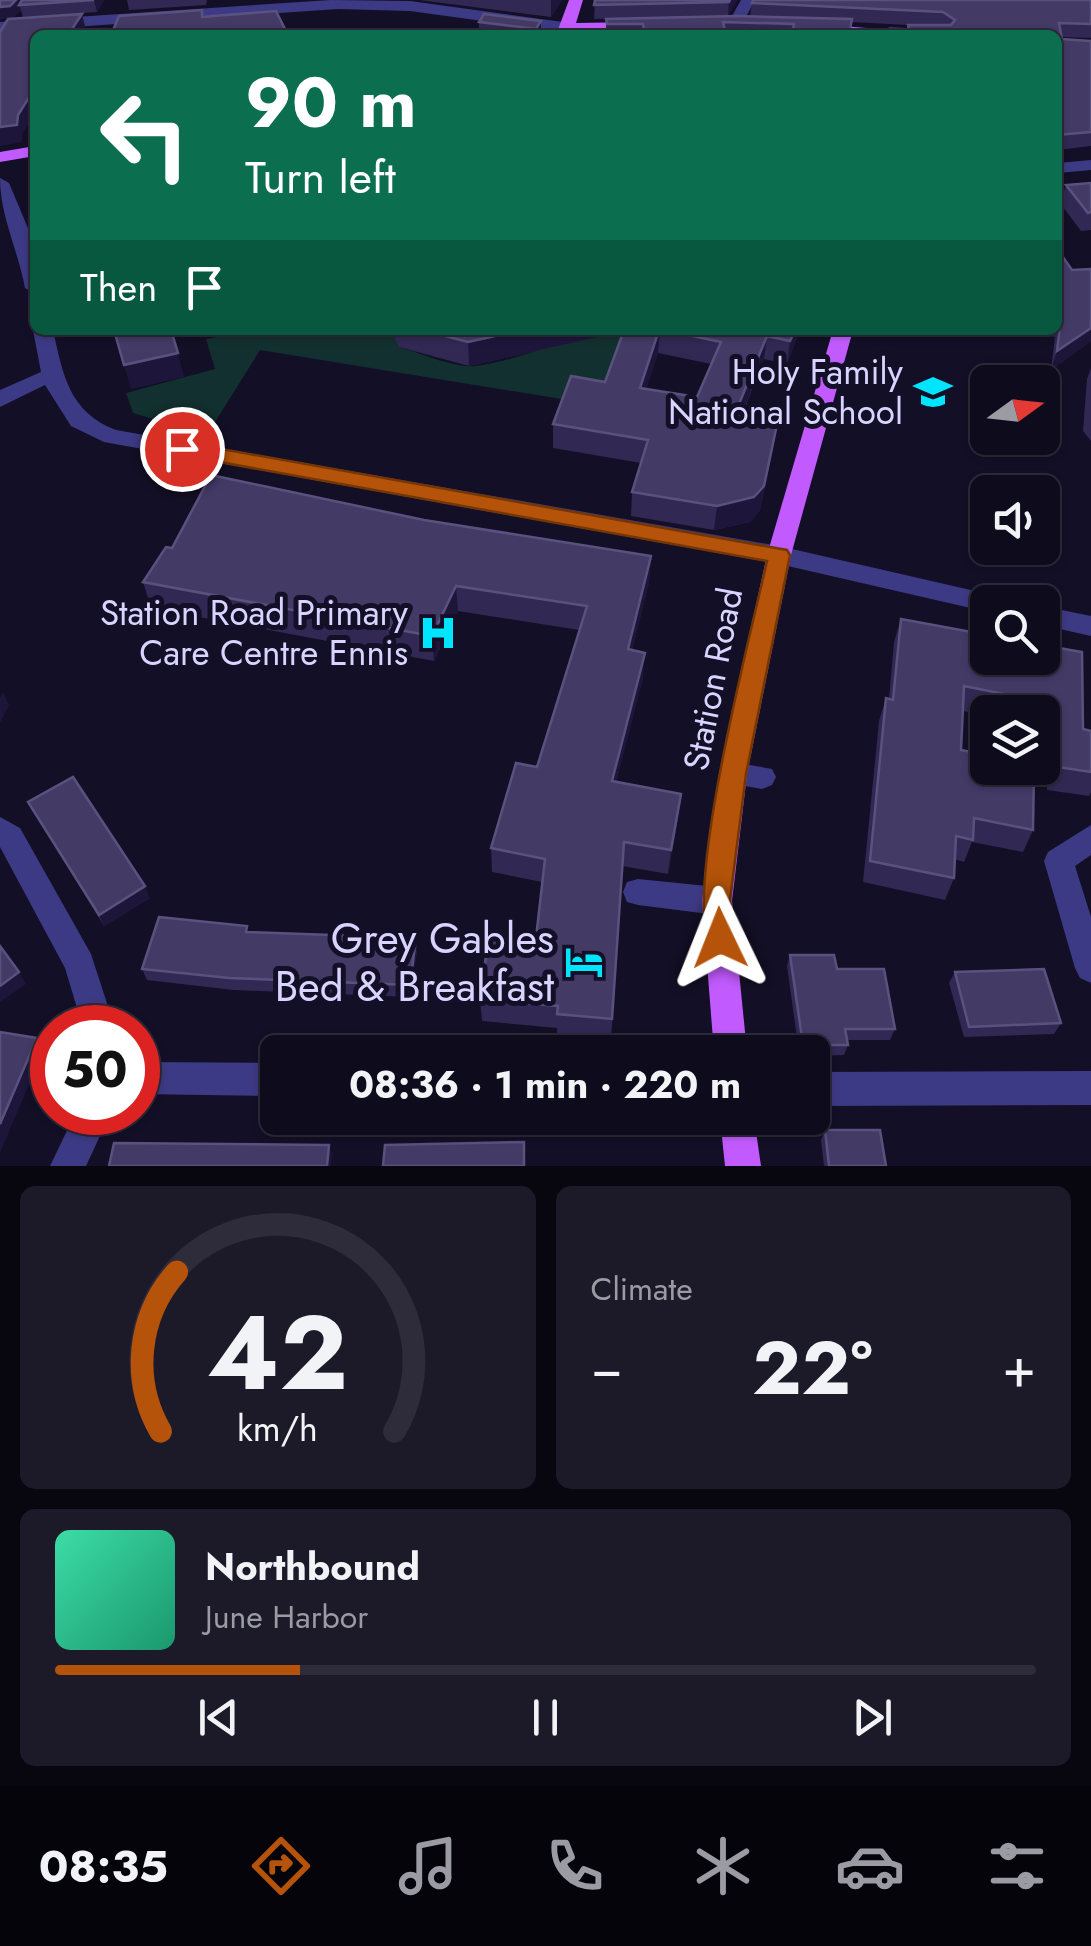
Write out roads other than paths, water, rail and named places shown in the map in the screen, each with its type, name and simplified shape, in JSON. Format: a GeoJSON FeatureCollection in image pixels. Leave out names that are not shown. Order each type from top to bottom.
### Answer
{"type":"FeatureCollection","features":[{"type":"Feature","properties":{"kind":"main road"},"geometry":{"type":"LineString","coordinates":[[567,30],[576,0]]}},
{"type":"Feature","properties":{"kind":"main road"},"geometry":{"type":"LineString","coordinates":[[586,30],[662,26]]}},
{"type":"Feature","properties":{"kind":"main road"},"geometry":{"type":"LineString","coordinates":[[717,26],[754,26]]}},
{"type":"Feature","properties":{"kind":"main road"},"geometry":{"type":"LineString","coordinates":[[793,28],[825,30]]}},
{"type":"Feature","properties":{"kind":"main road"},"geometry":{"type":"LineString","coordinates":[[0,157],[30,152]]}},
{"type":"Feature","properties":{"kind":"main road","name":"Station Road"},"geometry":{"type":"LineString","coordinates":[[728,1035],[716,900],[748,775],[779,555],[843,335]]}},
{"type":"Feature","properties":{"kind":"main road"},"geometry":{"type":"LineString","coordinates":[[739,1135],[743,1166]]}},
{"type":"Feature","properties":{"kind":"street"},"geometry":{"type":"LineString","coordinates":[[735,25],[748,0]]}},
{"type":"Feature","properties":{"kind":"street"},"geometry":{"type":"LineString","coordinates":[[0,27],[239,5],[375,2],[472,13],[562,30]]}},
{"type":"Feature","properties":{"kind":"street"},"geometry":{"type":"LineString","coordinates":[[1062,168],[1091,165]]}},
{"type":"Feature","properties":{"kind":"street"},"geometry":{"type":"LineString","coordinates":[[0,182],[30,262]]}},
{"type":"Feature","properties":{"kind":"street"},"geometry":{"type":"LineString","coordinates":[[45,335],[53,375],[72,418],[88,429],[112,437],[779,555],[970,599]]}},
{"type":"Feature","properties":{"kind":"street"},"geometry":{"type":"LineString","coordinates":[[0,400],[18,387],[53,375]]}},
{"type":"Feature","properties":{"kind":"street"},"geometry":{"type":"LineString","coordinates":[[1060,619],[1091,626]]}},
{"type":"Feature","properties":{"kind":"street"},"geometry":{"type":"LineString","coordinates":[[0,830],[10,837],[80,964],[92,1005]]}},
{"type":"Feature","properties":{"kind":"street"},"geometry":{"type":"LineString","coordinates":[[1091,838],[1059,861],[1091,968]]}},
{"type":"Feature","properties":{"kind":"street"},"geometry":{"type":"LineString","coordinates":[[638,892],[716,900]]}},
{"type":"Feature","properties":{"kind":"street"},"geometry":{"type":"LineString","coordinates":[[160,1078],[260,1080]]}},
{"type":"Feature","properties":{"kind":"street"},"geometry":{"type":"LineString","coordinates":[[830,1089],[1091,1088]]}},
{"type":"Feature","properties":{"kind":"street"},"geometry":{"type":"LineString","coordinates":[[68,1166],[83,1135]]}},
{"type":"Feature","properties":{"kind":"place","name":"Holy Family National School"},"geometry":{"type":"Point","coordinates":[933,392]}},
{"type":"Feature","properties":{"kind":"place","name":"Station Road Primary Care Centre Ennis"},"geometry":{"type":"Point","coordinates":[438,633]}},
{"type":"Feature","properties":{"kind":"place","name":"Grey Gables Bed & Breakfast"},"geometry":{"type":"Point","coordinates":[584,962]}}]}
